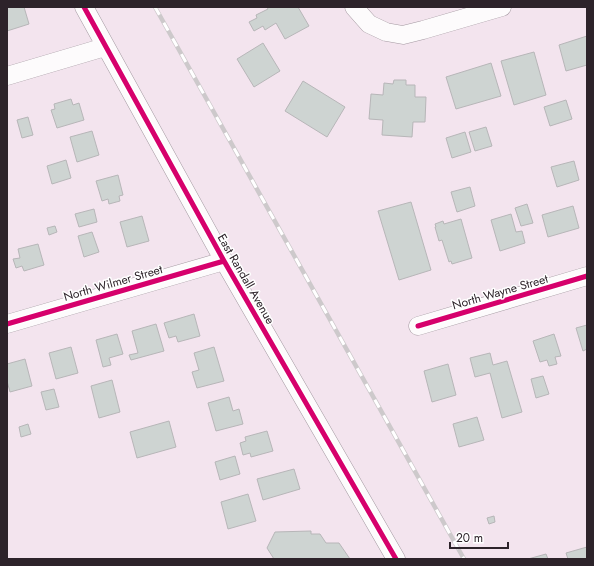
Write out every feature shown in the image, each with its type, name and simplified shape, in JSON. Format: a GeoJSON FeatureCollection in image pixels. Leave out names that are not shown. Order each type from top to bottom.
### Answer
{"type":"FeatureCollection","features":[{"type":"Feature","properties":{"kind":"street","name":"East Randall Avenue"},"geometry":{"type":"LineString","coordinates":[[84,7],[224,261],[396,559]]}},
{"type":"Feature","properties":{"kind":"street"},"geometry":{"type":"LineString","coordinates":[[354,7],[369,24],[386,32],[403,35],[502,7]]}},
{"type":"Feature","properties":{"kind":"street"},"geometry":{"type":"LineString","coordinates":[[7,76],[106,47]]}},
{"type":"Feature","properties":{"kind":"street","name":"North Wilmer Street"},"geometry":{"type":"LineString","coordinates":[[7,324],[224,261]]}},
{"type":"Feature","properties":{"kind":"street","name":"North Wayne Street"},"geometry":{"type":"LineString","coordinates":[[418,326],[587,276]]}},
{"type":"Feature","properties":{"kind":"building"},"geometry":{"type":"Polygon","coordinates":[[[7,7],[24,7],[29,24],[7,31],[7,7]]]}},
{"type":"Feature","properties":{"kind":"building"},"geometry":{"type":"Polygon","coordinates":[[[267,7],[298,7],[309,26],[285,39],[276,23],[265,30],[263,26],[254,31],[249,22],[257,18],[256,15],[268,9],[267,7]]]}},
{"type":"Feature","properties":{"kind":"building"},"geometry":{"type":"Polygon","coordinates":[[[587,36],[587,65],[566,71],[559,45],[587,36]]]}},
{"type":"Feature","properties":{"kind":"building"},"geometry":{"type":"Polygon","coordinates":[[[263,43],[280,71],[254,87],[237,59],[263,43]]]}},
{"type":"Feature","properties":{"kind":"building"},"geometry":{"type":"Polygon","coordinates":[[[534,52],[546,95],[514,105],[501,61],[534,52]]]}},
{"type":"Feature","properties":{"kind":"building"},"geometry":{"type":"Polygon","coordinates":[[[491,63],[501,96],[456,109],[446,77],[491,63]]]}},
{"type":"Feature","properties":{"kind":"building"},"geometry":{"type":"Polygon","coordinates":[[[394,80],[406,80],[406,85],[415,85],[415,97],[426,97],[425,122],[413,122],[412,137],[382,135],[383,120],[369,119],[371,94],[383,95],[384,83],[393,84],[394,80]]]}},
{"type":"Feature","properties":{"kind":"building"},"geometry":{"type":"Polygon","coordinates":[[[303,81],[345,107],[327,137],[285,111],[303,81]]]}},
{"type":"Feature","properties":{"kind":"building"},"geometry":{"type":"Polygon","coordinates":[[[71,99],[73,105],[79,103],[84,120],[57,128],[51,110],[55,109],[54,104],[71,99]]]}},
{"type":"Feature","properties":{"kind":"building"},"geometry":{"type":"Polygon","coordinates":[[[566,100],[572,119],[550,126],[544,107],[566,100]]]}},
{"type":"Feature","properties":{"kind":"building"},"geometry":{"type":"Polygon","coordinates":[[[28,117],[33,135],[22,138],[17,120],[28,117]]]}},
{"type":"Feature","properties":{"kind":"building"},"geometry":{"type":"Polygon","coordinates":[[[486,127],[492,146],[475,151],[469,132],[486,127]]]}},
{"type":"Feature","properties":{"kind":"building"},"geometry":{"type":"Polygon","coordinates":[[[92,131],[99,155],[77,162],[70,137],[92,131]]]}},
{"type":"Feature","properties":{"kind":"building"},"geometry":{"type":"Polygon","coordinates":[[[465,132],[471,152],[452,158],[446,138],[465,132]]]}},
{"type":"Feature","properties":{"kind":"building"},"geometry":{"type":"Polygon","coordinates":[[[66,160],[71,178],[52,184],[47,166],[66,160]]]}},
{"type":"Feature","properties":{"kind":"building"},"geometry":{"type":"Polygon","coordinates":[[[574,161],[579,180],[557,187],[551,167],[574,161]]]}},
{"type":"Feature","properties":{"kind":"building"},"geometry":{"type":"Polygon","coordinates":[[[118,175],[123,195],[119,196],[120,201],[109,204],[108,199],[102,201],[96,181],[118,175]]]}},
{"type":"Feature","properties":{"kind":"building"},"geometry":{"type":"Polygon","coordinates":[[[470,187],[475,206],[457,212],[451,192],[470,187]]]}},
{"type":"Feature","properties":{"kind":"building"},"geometry":{"type":"Polygon","coordinates":[[[411,202],[431,270],[399,280],[378,211],[411,202]]]}},
{"type":"Feature","properties":{"kind":"building"},"geometry":{"type":"Polygon","coordinates":[[[527,204],[533,223],[521,226],[515,208],[527,204]]]}},
{"type":"Feature","properties":{"kind":"building"},"geometry":{"type":"Polygon","coordinates":[[[573,206],[579,228],[548,237],[542,215],[573,206]]]}},
{"type":"Feature","properties":{"kind":"building"},"geometry":{"type":"Polygon","coordinates":[[[94,209],[97,222],[79,227],[75,214],[94,209]]]}},
{"type":"Feature","properties":{"kind":"building"},"geometry":{"type":"Polygon","coordinates":[[[511,214],[516,232],[522,231],[525,243],[500,251],[491,220],[511,214]]]}},
{"type":"Feature","properties":{"kind":"building"},"geometry":{"type":"Polygon","coordinates":[[[142,216],[149,241],[127,247],[120,222],[142,216]]]}},
{"type":"Feature","properties":{"kind":"building"},"geometry":{"type":"Polygon","coordinates":[[[461,219],[472,258],[452,264],[451,261],[449,262],[442,240],[439,241],[435,224],[443,221],[444,224],[461,219]]]}},
{"type":"Feature","properties":{"kind":"building"},"geometry":{"type":"Polygon","coordinates":[[[55,226],[57,232],[49,235],[47,228],[55,226]]]}},
{"type":"Feature","properties":{"kind":"building"},"geometry":{"type":"Polygon","coordinates":[[[92,232],[99,252],[84,257],[78,236],[92,232]]]}},
{"type":"Feature","properties":{"kind":"building"},"geometry":{"type":"Polygon","coordinates":[[[38,244],[44,265],[24,271],[22,266],[16,268],[13,259],[20,258],[18,249],[38,244]]]}},
{"type":"Feature","properties":{"kind":"building"},"geometry":{"type":"Polygon","coordinates":[[[194,314],[200,336],[178,342],[176,336],[169,338],[164,323],[194,314]]]}},
{"type":"Feature","properties":{"kind":"building"},"geometry":{"type":"Polygon","coordinates":[[[156,324],[164,351],[131,360],[129,355],[138,353],[132,331],[156,324]]]}},
{"type":"Feature","properties":{"kind":"building"},"geometry":{"type":"Polygon","coordinates":[[[587,325],[587,349],[583,351],[576,328],[587,325]]]}},
{"type":"Feature","properties":{"kind":"building"},"geometry":{"type":"Polygon","coordinates":[[[117,334],[123,354],[109,358],[111,365],[103,367],[96,340],[117,334]]]}},
{"type":"Feature","properties":{"kind":"building"},"geometry":{"type":"Polygon","coordinates":[[[554,334],[561,356],[555,357],[557,364],[549,366],[547,360],[540,362],[533,341],[554,334]]]}},
{"type":"Feature","properties":{"kind":"building"},"geometry":{"type":"Polygon","coordinates":[[[71,347],[78,373],[56,379],[49,353],[71,347]]]}},
{"type":"Feature","properties":{"kind":"building"},"geometry":{"type":"Polygon","coordinates":[[[214,347],[224,381],[197,388],[192,372],[199,370],[194,353],[214,347]]]}},
{"type":"Feature","properties":{"kind":"building"},"geometry":{"type":"Polygon","coordinates":[[[490,353],[493,365],[507,361],[522,412],[502,418],[490,373],[475,377],[470,358],[490,353]]]}},
{"type":"Feature","properties":{"kind":"building"},"geometry":{"type":"Polygon","coordinates":[[[25,359],[32,386],[10,392],[7,381],[7,364],[25,359]]]}},
{"type":"Feature","properties":{"kind":"building"},"geometry":{"type":"Polygon","coordinates":[[[448,364],[456,395],[432,402],[424,371],[448,364]]]}},
{"type":"Feature","properties":{"kind":"building"},"geometry":{"type":"Polygon","coordinates":[[[543,376],[549,394],[536,398],[531,379],[543,376]]]}},
{"type":"Feature","properties":{"kind":"building"},"geometry":{"type":"Polygon","coordinates":[[[112,380],[120,412],[99,418],[91,386],[112,380]]]}},
{"type":"Feature","properties":{"kind":"building"},"geometry":{"type":"Polygon","coordinates":[[[54,389],[59,407],[46,410],[41,392],[54,389]]]}},
{"type":"Feature","properties":{"kind":"building"},"geometry":{"type":"Polygon","coordinates":[[[229,397],[233,411],[239,409],[243,424],[216,431],[208,403],[229,397]]]}},
{"type":"Feature","properties":{"kind":"building"},"geometry":{"type":"Polygon","coordinates":[[[477,417],[484,440],[459,447],[453,424],[477,417]]]}},
{"type":"Feature","properties":{"kind":"building"},"geometry":{"type":"Polygon","coordinates":[[[169,421],[176,447],[137,458],[130,432],[169,421]]]}},
{"type":"Feature","properties":{"kind":"building"},"geometry":{"type":"Polygon","coordinates":[[[28,424],[31,434],[21,437],[19,427],[28,424]]]}},
{"type":"Feature","properties":{"kind":"building"},"geometry":{"type":"Polygon","coordinates":[[[267,431],[273,451],[251,457],[250,453],[243,455],[240,443],[246,441],[245,437],[267,431]]]}},
{"type":"Feature","properties":{"kind":"building"},"geometry":{"type":"Polygon","coordinates":[[[235,456],[240,474],[220,480],[215,462],[235,456]]]}},
{"type":"Feature","properties":{"kind":"building"},"geometry":{"type":"Polygon","coordinates":[[[294,469],[300,489],[263,500],[257,479],[294,469]]]}},
{"type":"Feature","properties":{"kind":"building"},"geometry":{"type":"Polygon","coordinates":[[[248,494],[256,521],[228,529],[221,502],[248,494]]]}},
{"type":"Feature","properties":{"kind":"building"},"geometry":{"type":"Polygon","coordinates":[[[494,516],[495,522],[489,524],[487,518],[494,516]]]}},
{"type":"Feature","properties":{"kind":"building"},"geometry":{"type":"Polygon","coordinates":[[[311,531],[311,534],[320,534],[326,543],[339,543],[350,559],[274,559],[267,548],[275,532],[311,531]]]}},
{"type":"Feature","properties":{"kind":"building"},"geometry":{"type":"Polygon","coordinates":[[[587,547],[587,559],[568,559],[566,553],[587,547]]]}},
{"type":"Feature","properties":{"kind":"building"},"geometry":{"type":"Polygon","coordinates":[[[546,554],[548,559],[528,559],[546,554]]]}},
{"type":"Feature","properties":{"kind":"railway"},"geometry":{"type":"LineString","coordinates":[[155,7],[464,559]]}},
{"type":"Feature","properties":{"kind":"cycle path"},"geometry":{"type":"LineString","coordinates":[[84,7],[224,261],[396,559]]}},
{"type":"Feature","properties":{"kind":"cycle path"},"geometry":{"type":"LineString","coordinates":[[7,324],[224,261]]}},
{"type":"Feature","properties":{"kind":"cycle path"},"geometry":{"type":"LineString","coordinates":[[418,326],[587,276]]}}]}
